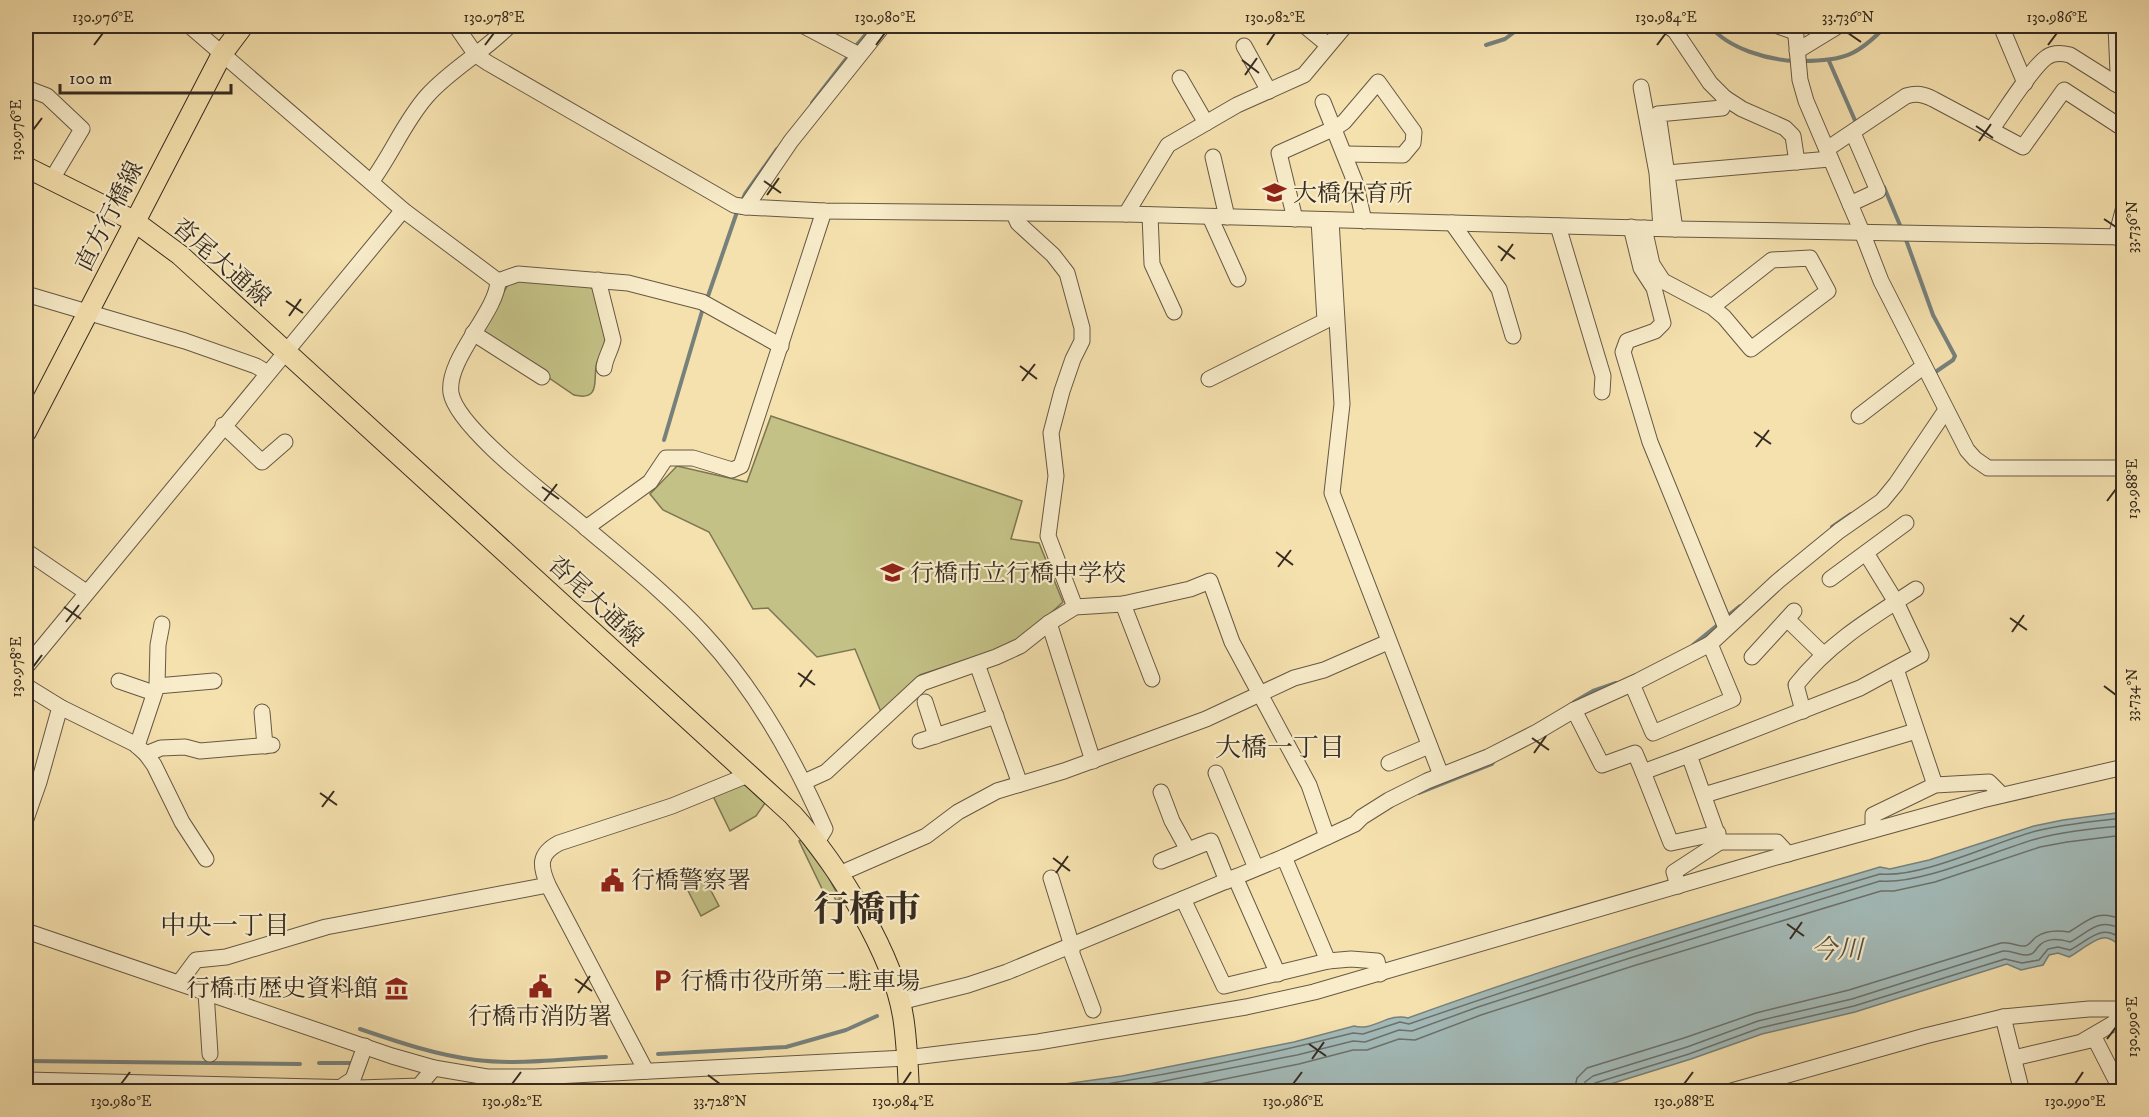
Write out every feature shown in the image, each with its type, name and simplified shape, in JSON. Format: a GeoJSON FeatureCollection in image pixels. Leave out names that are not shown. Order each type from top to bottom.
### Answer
{"type":"FeatureCollection","features":[{"type":"Feature","properties":{"kind":"main road","name":"直方行橋線"},"geometry":{"type":"LineString","coordinates":[[28,422],[222,54],[243,26]]}},
{"type":"Feature","properties":{"kind":"main road","name":"沓尾大通線"},"geometry":{"type":"LineString","coordinates":[[26,170],[52,179],[134,221],[180,255],[793,815],[817,842],[839,874],[879,948],[900,1002],[904,1022],[908,1076]]}},
{"type":"Feature","properties":{"kind":"street"},"geometry":{"type":"LineString","coordinates":[[190,26],[403,210],[498,281]]}},
{"type":"Feature","properties":{"kind":"street"},"geometry":{"type":"LineString","coordinates":[[456,26],[476,55],[734,205],[746,207],[824,211],[1126,214],[1558,226],[2120,237],[2124,207]]}},
{"type":"Feature","properties":{"kind":"street"},"geometry":{"type":"LineString","coordinates":[[371,182],[384,164],[408,120],[427,96],[445,78],[509,26]]}},
{"type":"Feature","properties":{"kind":"street"},"geometry":{"type":"LineString","coordinates":[[804,26],[859,55]]}},
{"type":"Feature","properties":{"kind":"street"},"geometry":{"type":"LineString","coordinates":[[746,207],[791,141],[883,26]]}},
{"type":"Feature","properties":{"kind":"street"},"geometry":{"type":"LineString","coordinates":[[1305,26],[1328,45]]}},
{"type":"Feature","properties":{"kind":"street"},"geometry":{"type":"LineString","coordinates":[[1126,214],[1168,145],[1237,105],[1304,75],[1345,26]]}},
{"type":"Feature","properties":{"kind":"street"},"geometry":{"type":"LineString","coordinates":[[1668,26],[1676,31],[1710,83],[1725,98],[1742,109],[1785,128],[1792,136],[1797,162]]}},
{"type":"Feature","properties":{"kind":"street"},"geometry":{"type":"LineString","coordinates":[[1778,26],[1795,29],[1800,80],[1806,101],[1881,281],[1966,450],[1988,468],[2124,468]]}},
{"type":"Feature","properties":{"kind":"street"},"geometry":{"type":"LineString","coordinates":[[1797,51],[1838,26]]}},
{"type":"Feature","properties":{"kind":"street"},"geometry":{"type":"LineString","coordinates":[[2001,26],[2025,83]]}},
{"type":"Feature","properties":{"kind":"street"},"geometry":{"type":"LineString","coordinates":[[2116,26],[2119,86]]}},
{"type":"Feature","properties":{"kind":"street"},"geometry":{"type":"LineString","coordinates":[[1244,46],[1269,91]]}},
{"type":"Feature","properties":{"kind":"street"},"geometry":{"type":"LineString","coordinates":[[1991,130],[2046,57],[2062,53],[2070,55],[2119,86]]}},
{"type":"Feature","properties":{"kind":"street"},"geometry":{"type":"LineString","coordinates":[[1180,78],[1206,123]]}},
{"type":"Feature","properties":{"kind":"street"},"geometry":{"type":"LineString","coordinates":[[1295,219],[1279,153],[1344,122],[1378,82],[1414,132],[1413,143],[1403,155],[1345,154]]}},
{"type":"Feature","properties":{"kind":"street"},"geometry":{"type":"LineString","coordinates":[[1641,87],[1668,228]]}},
{"type":"Feature","properties":{"kind":"street"},"geometry":{"type":"LineString","coordinates":[[26,88],[47,96],[82,129],[52,179]]}},
{"type":"Feature","properties":{"kind":"street"},"geometry":{"type":"LineString","coordinates":[[1667,173],[1797,162],[1829,154],[1853,133],[1906,96],[1914,93],[1922,94],[2023,147],[2064,90],[2124,129]]}},
{"type":"Feature","properties":{"kind":"street"},"geometry":{"type":"LineString","coordinates":[[1668,228],[1667,173],[1658,114],[1722,108],[1725,98]]}},
{"type":"Feature","properties":{"kind":"street"},"geometry":{"type":"LineString","coordinates":[[1323,102],[1355,182],[1364,221]]}},
{"type":"Feature","properties":{"kind":"street"},"geometry":{"type":"LineString","coordinates":[[1850,204],[1878,191],[1853,133]]}},
{"type":"Feature","properties":{"kind":"street"},"geometry":{"type":"LineString","coordinates":[[1213,157],[1227,217]]}},
{"type":"Feature","properties":{"kind":"street"},"geometry":{"type":"LineString","coordinates":[[26,667],[223,425],[403,210]]}},
{"type":"Feature","properties":{"kind":"street"},"geometry":{"type":"LineString","coordinates":[[586,528],[650,482],[666,458],[693,458],[732,470],[741,466],[824,211]]}},
{"type":"Feature","properties":{"kind":"street"},"geometry":{"type":"LineString","coordinates":[[1014,214],[1018,223],[1053,255],[1067,273],[1082,328],[1082,341],[1073,358],[1051,433],[1056,476],[1048,536],[1075,607]]}},
{"type":"Feature","properties":{"kind":"street"},"geometry":{"type":"LineString","coordinates":[[1150,215],[1152,264],[1174,312]]}},
{"type":"Feature","properties":{"kind":"street"},"geometry":{"type":"LineString","coordinates":[[1210,217],[1238,279]]}},
{"type":"Feature","properties":{"kind":"street"},"geometry":{"type":"LineString","coordinates":[[1209,379],[1325,321],[1325,220]]}},
{"type":"Feature","properties":{"kind":"street"},"geometry":{"type":"LineString","coordinates":[[1325,220],[1342,404],[1332,493],[1441,775]]}},
{"type":"Feature","properties":{"kind":"street"},"geometry":{"type":"LineString","coordinates":[[1452,223],[1499,289],[1513,336]]}},
{"type":"Feature","properties":{"kind":"street"},"geometry":{"type":"LineString","coordinates":[[1558,226],[1603,376],[1602,392]]}},
{"type":"Feature","properties":{"kind":"street"},"geometry":{"type":"LineString","coordinates":[[1637,227],[1652,264],[1663,280],[1712,307],[1724,317],[1751,350],[1828,291],[1810,258],[1772,260],[1712,307]]}},
{"type":"Feature","properties":{"kind":"street"},"geometry":{"type":"LineString","coordinates":[[1637,227],[1641,268],[1654,288],[1663,323],[1655,331],[1627,341],[1623,352],[1650,442],[1726,628]]}},
{"type":"Feature","properties":{"kind":"street"},"geometry":{"type":"LineString","coordinates":[[498,281],[518,274],[628,283],[702,302],[781,346]]}},
{"type":"Feature","properties":{"kind":"street"},"geometry":{"type":"LineString","coordinates":[[598,280],[614,340],[604,368]]}},
{"type":"Feature","properties":{"kind":"street"},"geometry":{"type":"LineString","coordinates":[[498,281],[497,290],[473,333],[451,380],[456,406],[499,454],[675,604],[720,651],[770,720],[804,782],[825,829],[817,842]]}},
{"type":"Feature","properties":{"kind":"street"},"geometry":{"type":"LineString","coordinates":[[26,294],[186,341],[256,366],[268,373]]}},
{"type":"Feature","properties":{"kind":"street"},"geometry":{"type":"LineString","coordinates":[[473,333],[542,377]]}},
{"type":"Feature","properties":{"kind":"street"},"geometry":{"type":"LineString","coordinates":[[1859,416],[1924,366]]}},
{"type":"Feature","properties":{"kind":"street"},"geometry":{"type":"LineString","coordinates":[[900,1002],[978,982],[1072,946],[1284,857],[1355,824],[1389,800],[1441,775],[1488,757],[1574,710],[1632,684],[1710,644],[1778,580],[1839,531],[1882,501],[1946,410]]}},
{"type":"Feature","properties":{"kind":"street"},"geometry":{"type":"LineString","coordinates":[[223,425],[262,462],[285,442]]}},
{"type":"Feature","properties":{"kind":"street"},"geometry":{"type":"LineString","coordinates":[[1830,579],[1906,524]]}},
{"type":"Feature","properties":{"kind":"street"},"geometry":{"type":"LineString","coordinates":[[26,551],[86,592]]}},
{"type":"Feature","properties":{"kind":"street"},"geometry":{"type":"LineString","coordinates":[[1643,772],[1860,688],[1921,655],[1896,602],[1866,553]]}},
{"type":"Feature","properties":{"kind":"street"},"geometry":{"type":"LineString","coordinates":[[804,782],[826,772],[922,683],[977,664],[1020,645],[1075,607],[1123,604],[1190,589],[1210,581],[1232,642],[1309,785],[1327,837]]}},
{"type":"Feature","properties":{"kind":"street"},"geometry":{"type":"LineString","coordinates":[[1803,711],[1796,686],[1823,654],[1841,638],[1916,589]]}},
{"type":"Feature","properties":{"kind":"street"},"geometry":{"type":"LineString","coordinates":[[1123,604],[1152,679]]}},
{"type":"Feature","properties":{"kind":"street"},"geometry":{"type":"LineString","coordinates":[[1752,657],[1790,615],[1823,654]]}},
{"type":"Feature","properties":{"kind":"street"},"geometry":{"type":"LineString","coordinates":[[1049,623],[1093,761]]}},
{"type":"Feature","properties":{"kind":"street"},"geometry":{"type":"LineString","coordinates":[[141,750],[155,689],[162,624]]}},
{"type":"Feature","properties":{"kind":"street"},"geometry":{"type":"LineString","coordinates":[[839,874],[926,836],[981,798],[1093,761],[1206,719],[1294,678],[1353,658],[1388,642]]}},
{"type":"Feature","properties":{"kind":"street"},"geometry":{"type":"LineString","coordinates":[[1632,684],[1653,733],[1733,699],[1710,644]]}},
{"type":"Feature","properties":{"kind":"street"},"geometry":{"type":"LineString","coordinates":[[977,664],[1020,784]]}},
{"type":"Feature","properties":{"kind":"street"},"geometry":{"type":"LineString","coordinates":[[1896,669],[1935,785]]}},
{"type":"Feature","properties":{"kind":"street"},"geometry":{"type":"LineString","coordinates":[[119,681],[155,689],[214,681]]}},
{"type":"Feature","properties":{"kind":"street"},"geometry":{"type":"LineString","coordinates":[[26,686],[141,750],[154,765],[182,822],[206,859]]}},
{"type":"Feature","properties":{"kind":"street"},"geometry":{"type":"LineString","coordinates":[[925,702],[936,736]]}},
{"type":"Feature","properties":{"kind":"street"},"geometry":{"type":"LineString","coordinates":[[26,819],[60,706]]}},
{"type":"Feature","properties":{"kind":"street"},"geometry":{"type":"LineString","coordinates":[[1574,710],[1602,765],[1635,753],[1671,843],[1719,838],[1777,842],[1788,854]]}},
{"type":"Feature","properties":{"kind":"street"},"geometry":{"type":"LineString","coordinates":[[141,750],[185,747],[200,751],[268,746],[262,712]]}},
{"type":"Feature","properties":{"kind":"street"},"geometry":{"type":"LineString","coordinates":[[920,741],[996,716]]}},
{"type":"Feature","properties":{"kind":"street"},"geometry":{"type":"LineString","coordinates":[[1704,795],[1916,731]]}},
{"type":"Feature","properties":{"kind":"street"},"geometry":{"type":"LineString","coordinates":[[1389,763],[1430,746]]}},
{"type":"Feature","properties":{"kind":"street"},"geometry":{"type":"LineString","coordinates":[[1689,754],[1719,838]]}},
{"type":"Feature","properties":{"kind":"street"},"geometry":{"type":"LineString","coordinates":[[26,931],[365,1046],[434,1068],[459,1073],[500,1077],[545,1077],[646,1071],[908,1076],[1038,1042],[1246,1007],[1380,974],[1873,830],[2002,795],[2124,767]]}},
{"type":"Feature","properties":{"kind":"street"},"geometry":{"type":"LineString","coordinates":[[1216,773],[1256,868]]}},
{"type":"Feature","properties":{"kind":"street"},"geometry":{"type":"LineString","coordinates":[[646,1071],[548,885],[543,873],[542,858],[549,848],[559,843],[672,806],[748,774]]}},
{"type":"Feature","properties":{"kind":"street"},"geometry":{"type":"LineString","coordinates":[[1873,830],[1873,815],[1935,785],[1989,782],[2002,795]]}},
{"type":"Feature","properties":{"kind":"street"},"geometry":{"type":"LineString","coordinates":[[1161,792],[1172,820],[1188,850]]}},
{"type":"Feature","properties":{"kind":"street"},"geometry":{"type":"LineString","coordinates":[[1678,886],[1674,872],[1719,838]]}},
{"type":"Feature","properties":{"kind":"street"},"geometry":{"type":"LineString","coordinates":[[1161,861],[1211,841],[1278,974]]}},
{"type":"Feature","properties":{"kind":"street"},"geometry":{"type":"LineString","coordinates":[[1284,857],[1328,961]]}},
{"type":"Feature","properties":{"kind":"street"},"geometry":{"type":"LineString","coordinates":[[1051,878],[1072,946],[1072,954],[1093,1010]]}},
{"type":"Feature","properties":{"kind":"street"},"geometry":{"type":"LineString","coordinates":[[179,983],[196,960],[226,957],[326,927],[548,885]]}},
{"type":"Feature","properties":{"kind":"street"},"geometry":{"type":"LineString","coordinates":[[1183,899],[1224,986],[1328,961],[1371,959],[1377,961],[1380,974]]}},
{"type":"Feature","properties":{"kind":"street"},"geometry":{"type":"LineString","coordinates":[[206,992],[210,1054]]}},
{"type":"Feature","properties":{"kind":"street"},"geometry":{"type":"LineString","coordinates":[[1728,1092],[1925,1036],[2003,1017],[2089,1009],[2123,1009]]}},
{"type":"Feature","properties":{"kind":"street"},"geometry":{"type":"LineString","coordinates":[[2081,1042],[2114,1023],[2123,1009]]}},
{"type":"Feature","properties":{"kind":"street"},"geometry":{"type":"LineString","coordinates":[[2003,1017],[2022,1092]]}},
{"type":"Feature","properties":{"kind":"street"},"geometry":{"type":"LineString","coordinates":[[2014,1058],[2095,1039],[2122,1092]]}},
{"type":"Feature","properties":{"kind":"street"},"geometry":{"type":"LineString","coordinates":[[341,1087],[353,1079],[365,1046]]}},
{"type":"Feature","properties":{"kind":"street"},"geometry":{"type":"LineString","coordinates":[[26,1080],[341,1087],[419,1086],[434,1068]]}},
{"type":"Feature","properties":{"kind":"shaded area"},"geometry":{"type":"Polygon","coordinates":[[[511,280],[583,285],[592,288],[597,295],[608,345],[597,362],[593,391],[589,395],[574,395],[481,330],[511,280]]]}},
{"type":"Feature","properties":{"kind":"shaded area","name":"行橋市立行橋中学校"},"geometry":{"type":"Polygon","coordinates":[[[771,416],[1022,501],[1011,539],[1039,543],[1063,602],[1019,642],[920,675],[881,712],[855,649],[817,657],[768,608],[753,609],[709,532],[663,510],[650,494],[677,466],[747,482],[771,416]]]}},
{"type":"Feature","properties":{"kind":"shaded area"},"geometry":{"type":"Polygon","coordinates":[[[742,782],[765,803],[756,816],[730,831],[713,796],[742,782]]]}},
{"type":"Feature","properties":{"kind":"shaded area"},"geometry":{"type":"Polygon","coordinates":[[[801,840],[827,875],[840,899],[836,901],[833,894],[826,897],[799,841],[801,840]]]}},
{"type":"Feature","properties":{"kind":"shaded area"},"geometry":{"type":"Polygon","coordinates":[[[699,868],[719,906],[701,916],[681,877],[699,868]]]}},
{"type":"Feature","properties":{"kind":"water","name":"今川"},"geometry":{"type":"Polygon","coordinates":[[[2123,812],[2123,949],[2116,942],[2103,938],[2069,957],[2058,953],[2049,955],[2043,965],[2021,970],[2007,964],[1855,1012],[1762,1034],[1588,1091],[1015,1091],[1122,1076],[1294,1042],[1354,1026],[1367,1026],[1394,1018],[1408,1018],[1584,958],[1880,867],[1890,869],[1929,860],[2034,826],[2123,812]]]}},
{"type":"Feature","properties":{"kind":"waterway"},"geometry":{"type":"LineString","coordinates":[[854,48],[873,26]]}},
{"type":"Feature","properties":{"kind":"waterway"},"geometry":{"type":"LineString","coordinates":[[1486,45],[1505,39],[1521,27],[1549,26]]}},
{"type":"Feature","properties":{"kind":"waterway"},"geometry":{"type":"LineString","coordinates":[[1710,26],[1728,41],[1750,52],[1761,56],[1796,61]]}},
{"type":"Feature","properties":{"kind":"waterway"},"geometry":{"type":"LineString","coordinates":[[1803,61],[1840,58],[1867,44],[1886,26]]}},
{"type":"Feature","properties":{"kind":"waterway"},"geometry":{"type":"LineString","coordinates":[[812,103],[850,54]]}},
{"type":"Feature","properties":{"kind":"waterway"},"geometry":{"type":"LineString","coordinates":[[1829,61],[1857,125]]}},
{"type":"Feature","properties":{"kind":"waterway"},"geometry":{"type":"LineString","coordinates":[[741,203],[777,149]]}},
{"type":"Feature","properties":{"kind":"waterway"},"geometry":{"type":"LineString","coordinates":[[1884,187],[1902,230]]}},
{"type":"Feature","properties":{"kind":"waterway"},"geometry":{"type":"LineString","coordinates":[[707,299],[738,209]]}},
{"type":"Feature","properties":{"kind":"waterway"},"geometry":{"type":"LineString","coordinates":[[1905,237],[1933,315],[1955,356],[1953,360],[1931,375]]}},
{"type":"Feature","properties":{"kind":"waterway"},"geometry":{"type":"LineString","coordinates":[[664,440],[703,308]]}},
{"type":"Feature","properties":{"kind":"waterway"},"geometry":{"type":"LineString","coordinates":[[1832,527],[1851,514]]}},
{"type":"Feature","properties":{"kind":"waterway"},"geometry":{"type":"LineString","coordinates":[[1725,618],[1740,606]]}},
{"type":"Feature","properties":{"kind":"waterway"},"geometry":{"type":"LineString","coordinates":[[1693,645],[1720,623]]}},
{"type":"Feature","properties":{"kind":"waterway"},"geometry":{"type":"LineString","coordinates":[[1574,702],[1593,691],[1616,683]]}},
{"type":"Feature","properties":{"kind":"waterway"},"geometry":{"type":"LineString","coordinates":[[1419,793],[1492,764],[1494,761]]}},
{"type":"Feature","properties":{"kind":"waterway"},"geometry":{"type":"LineString","coordinates":[[658,1054],[786,1047],[846,1030],[877,1016]]}},
{"type":"Feature","properties":{"kind":"waterway"},"geometry":{"type":"LineString","coordinates":[[360,1029],[432,1051],[476,1060],[525,1062],[606,1057]]}},
{"type":"Feature","properties":{"kind":"waterway"},"geometry":{"type":"LineString","coordinates":[[26,1061],[300,1064]]}},
{"type":"Feature","properties":{"kind":"waterway"},"geometry":{"type":"LineString","coordinates":[[319,1063],[353,1063]]}},
{"type":"Feature","properties":{"kind":"place","name":"大橋保育所"},"geometry":{"type":"Point","coordinates":[1275,193]}},
{"type":"Feature","properties":{"kind":"place","name":"行橋市立行橋中学校"},"geometry":{"type":"Point","coordinates":[892,573]}},
{"type":"Feature","properties":{"kind":"place","name":"行橋警察署"},"geometry":{"type":"Point","coordinates":[613,880]}},
{"type":"Feature","properties":{"kind":"place","name":"行橋市役所第二駐車場"},"geometry":{"type":"Point","coordinates":[662,981]}},
{"type":"Feature","properties":{"kind":"place","name":"行橋市消防署"},"geometry":{"type":"Point","coordinates":[540,986]}},
{"type":"Feature","properties":{"kind":"place","name":"行橋市歴史資料館"},"geometry":{"type":"Point","coordinates":[396,988]}},
{"type":"Feature","properties":{"kind":"district","name":"大橋一丁目"},"geometry":{"type":"Point","coordinates":[1280,747]}},
{"type":"Feature","properties":{"kind":"district","name":"行橋市"},"geometry":{"type":"Point","coordinates":[867,908]}},
{"type":"Feature","properties":{"kind":"district","name":"中央一丁目"},"geometry":{"type":"Point","coordinates":[225,925]}}]}
